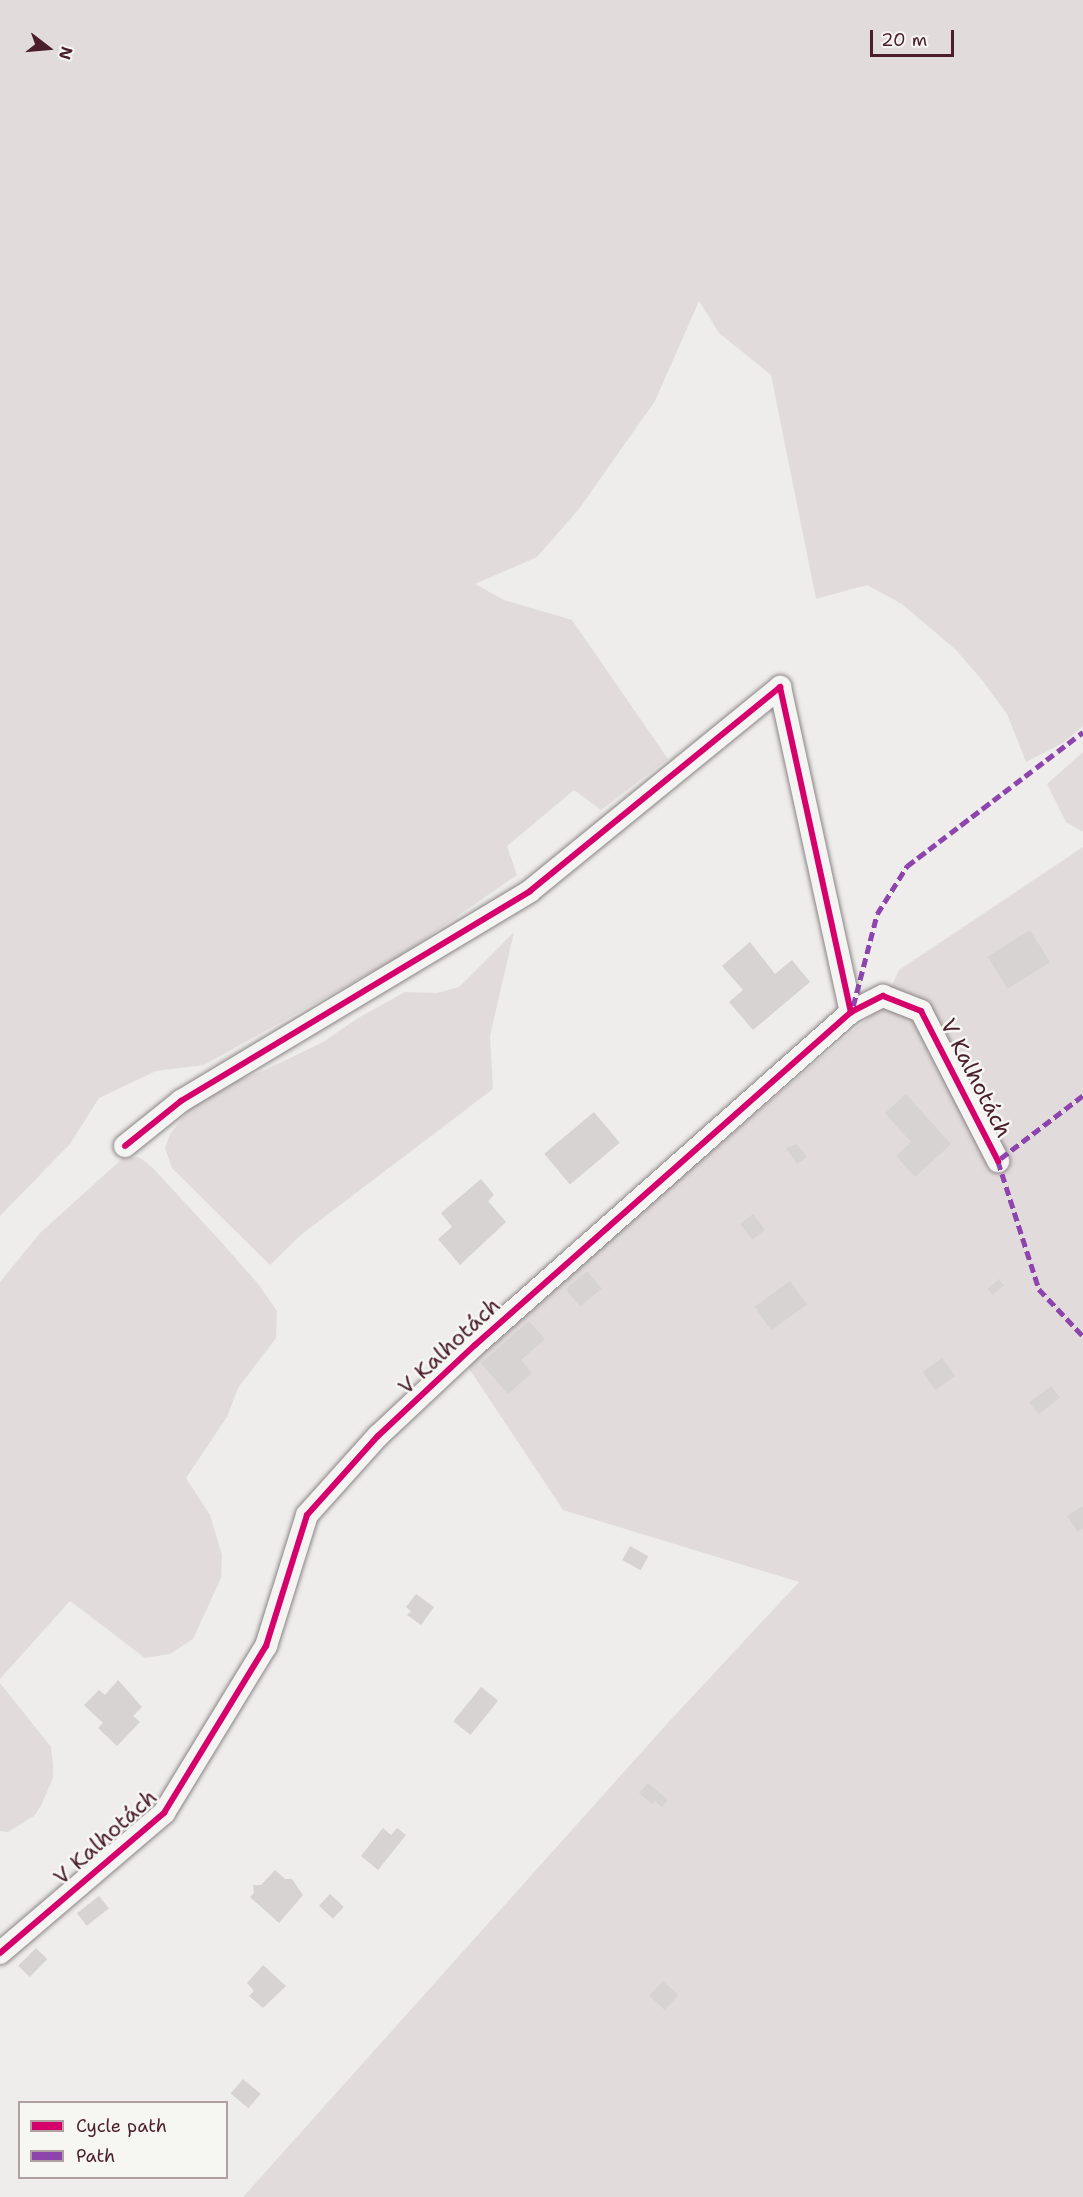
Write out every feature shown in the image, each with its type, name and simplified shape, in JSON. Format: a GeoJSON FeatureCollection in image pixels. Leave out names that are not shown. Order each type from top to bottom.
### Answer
{"type":"FeatureCollection","features":[{"type":"Feature","properties":{"kind":"street"},"geometry":{"type":"LineString","coordinates":[[125,1146],[181,1101],[530,891],[780,687],[851,1012]]}},
{"type":"Feature","properties":{"kind":"street","name":"V Kalhotách"},"geometry":{"type":"LineString","coordinates":[[0,1953],[164,1813],[267,1646],[306,1515],[378,1436],[475,1345],[851,1012],[883,996],[921,1011],[998,1161]]}},
{"type":"Feature","properties":{"kind":"shaded area"},"geometry":{"type":"Polygon","coordinates":[[[0,0],[1083,0],[1083,726],[1063,743],[1026,762],[1007,714],[982,680],[956,650],[902,604],[867,585],[816,599],[771,375],[719,333],[699,301],[655,401],[579,509],[537,557],[475,584],[504,600],[572,620],[668,759],[601,810],[574,790],[507,846],[517,875],[400,956],[204,1065],[156,1071],[99,1098],[70,1144],[0,1216],[0,0]]]}},
{"type":"Feature","properties":{"kind":"shaded area"},"geometry":{"type":"Polygon","coordinates":[[[1083,752],[1083,832],[1066,822],[1047,784],[1083,752]]]}},
{"type":"Feature","properties":{"kind":"shaded area"},"geometry":{"type":"Polygon","coordinates":[[[1083,847],[1083,2197],[243,2197],[665,1726],[799,1582],[563,1510],[464,1361],[882,1006],[899,970],[1083,847]]]}},
{"type":"Feature","properties":{"kind":"shaded area"},"geometry":{"type":"Polygon","coordinates":[[[514,932],[490,1036],[493,1089],[302,1234],[270,1265],[172,1168],[165,1148],[170,1134],[192,1106],[217,1088],[263,1071],[323,1042],[358,1018],[405,992],[437,993],[459,987],[514,932]]]}},
{"type":"Feature","properties":{"kind":"shaded area"},"geometry":{"type":"Polygon","coordinates":[[[139,1157],[153,1168],[223,1244],[259,1285],[277,1311],[276,1338],[238,1388],[227,1417],[186,1478],[210,1515],[222,1555],[221,1578],[193,1639],[170,1654],[145,1658],[70,1601],[0,1679],[0,1282],[40,1233],[123,1158],[139,1157]]]}},
{"type":"Feature","properties":{"kind":"shaded area"},"geometry":{"type":"Polygon","coordinates":[[[0,1683],[51,1747],[53,1764],[53,1778],[41,1806],[34,1816],[8,1832],[0,1831],[0,1683]]]}},
{"type":"Feature","properties":{"kind":"building"},"geometry":{"type":"Polygon","coordinates":[[[1030,930],[1050,962],[1008,989],[988,956],[1030,930]]]}},
{"type":"Feature","properties":{"kind":"building"},"geometry":{"type":"Polygon","coordinates":[[[750,942],[775,974],[792,960],[810,982],[753,1030],[729,1002],[743,990],[722,966],[750,942]]]}},
{"type":"Feature","properties":{"kind":"building"},"geometry":{"type":"Polygon","coordinates":[[[906,1094],[951,1144],[915,1177],[896,1156],[911,1142],[885,1113],[906,1094]]]}},
{"type":"Feature","properties":{"kind":"building"},"geometry":{"type":"Polygon","coordinates":[[[594,1112],[620,1143],[570,1184],[544,1154],[594,1112]]]}},
{"type":"Feature","properties":{"kind":"building"},"geometry":{"type":"Polygon","coordinates":[[[797,1144],[807,1157],[797,1164],[786,1148],[797,1144]]]}},
{"type":"Feature","properties":{"kind":"building"},"geometry":{"type":"Polygon","coordinates":[[[481,1179],[494,1195],[488,1201],[506,1222],[460,1265],[438,1239],[452,1227],[441,1213],[481,1179]]]}},
{"type":"Feature","properties":{"kind":"building"},"geometry":{"type":"Polygon","coordinates":[[[753,1214],[765,1230],[752,1240],[740,1224],[753,1214]]]}},
{"type":"Feature","properties":{"kind":"building"},"geometry":{"type":"Polygon","coordinates":[[[587,1271],[602,1289],[580,1307],[566,1289],[587,1271]]]}},
{"type":"Feature","properties":{"kind":"building"},"geometry":{"type":"Polygon","coordinates":[[[999,1279],[1004,1285],[993,1295],[988,1289],[999,1279]]]}},
{"type":"Feature","properties":{"kind":"building"},"geometry":{"type":"Polygon","coordinates":[[[790,1281],[807,1304],[771,1330],[754,1307],[790,1281]]]}},
{"type":"Feature","properties":{"kind":"building"},"geometry":{"type":"Polygon","coordinates":[[[529,1321],[545,1339],[521,1360],[532,1373],[508,1394],[481,1363],[529,1321]]]}},
{"type":"Feature","properties":{"kind":"building"},"geometry":{"type":"Polygon","coordinates":[[[942,1358],[955,1376],[936,1390],[923,1372],[942,1358]]]}},
{"type":"Feature","properties":{"kind":"building"},"geometry":{"type":"Polygon","coordinates":[[[1051,1386],[1060,1398],[1038,1414],[1029,1402],[1051,1386]]]}},
{"type":"Feature","properties":{"kind":"building"},"geometry":{"type":"Polygon","coordinates":[[[1083,1506],[1083,1528],[1078,1532],[1067,1516],[1083,1506]]]}},
{"type":"Feature","properties":{"kind":"building"},"geometry":{"type":"Polygon","coordinates":[[[630,1546],[648,1556],[641,1570],[622,1560],[630,1546]]]}},
{"type":"Feature","properties":{"kind":"building"},"geometry":{"type":"Polygon","coordinates":[[[416,1594],[434,1607],[421,1625],[407,1615],[411,1611],[406,1607],[416,1594]]]}},
{"type":"Feature","properties":{"kind":"building"},"geometry":{"type":"Polygon","coordinates":[[[118,1680],[142,1707],[133,1716],[140,1722],[117,1746],[98,1728],[103,1723],[84,1705],[99,1690],[105,1695],[118,1680]]]}},
{"type":"Feature","properties":{"kind":"building"},"geometry":{"type":"Polygon","coordinates":[[[481,1687],[498,1701],[470,1735],[453,1721],[481,1687]]]}},
{"type":"Feature","properties":{"kind":"building"},"geometry":{"type":"Polygon","coordinates":[[[648,1783],[668,1800],[662,1807],[655,1801],[652,1804],[639,1793],[648,1783]]]}},
{"type":"Feature","properties":{"kind":"building"},"geometry":{"type":"Polygon","coordinates":[[[383,1828],[391,1835],[397,1828],[406,1835],[378,1870],[361,1856],[383,1828]]]}},
{"type":"Feature","properties":{"kind":"building"},"geometry":{"type":"Polygon","coordinates":[[[275,1870],[285,1879],[292,1879],[303,1895],[279,1923],[250,1897],[254,1893],[253,1885],[261,1885],[275,1870]]]}},
{"type":"Feature","properties":{"kind":"building"},"geometry":{"type":"Polygon","coordinates":[[[330,1894],[344,1907],[333,1919],[319,1906],[330,1894]]]}},
{"type":"Feature","properties":{"kind":"building"},"geometry":{"type":"Polygon","coordinates":[[[99,1896],[109,1909],[87,1926],[77,1913],[99,1896]]]}},
{"type":"Feature","properties":{"kind":"building"},"geometry":{"type":"Polygon","coordinates":[[[36,1948],[47,1959],[30,1977],[18,1966],[36,1948]]]}},
{"type":"Feature","properties":{"kind":"building"},"geometry":{"type":"Polygon","coordinates":[[[263,1965],[286,1986],[263,2008],[249,1996],[254,1991],[247,1983],[263,1965]]]}},
{"type":"Feature","properties":{"kind":"building"},"geometry":{"type":"Polygon","coordinates":[[[663,1981],[678,1995],[665,2010],[649,1996],[663,1981]]]}},
{"type":"Feature","properties":{"kind":"building"},"geometry":{"type":"Polygon","coordinates":[[[243,2079],[261,2094],[248,2108],[231,2094],[243,2079]]]}},
{"type":"Feature","properties":{"kind":"marked path"},"geometry":{"type":"LineString","coordinates":[[853,1006],[877,914],[907,866],[1083,732]]}},
{"type":"Feature","properties":{"kind":"marked path"},"geometry":{"type":"LineString","coordinates":[[1083,1096],[998,1161],[1039,1289],[1083,1336]]}},
{"type":"Feature","properties":{"kind":"cycle path"},"geometry":{"type":"LineString","coordinates":[[125,1146],[181,1101],[530,891],[780,687],[851,1012]]}},
{"type":"Feature","properties":{"kind":"cycle path"},"geometry":{"type":"LineString","coordinates":[[0,1953],[164,1813],[266,1646],[307,1515],[378,1436],[475,1345],[851,1012],[883,996],[921,1011],[998,1161]]}}]}
